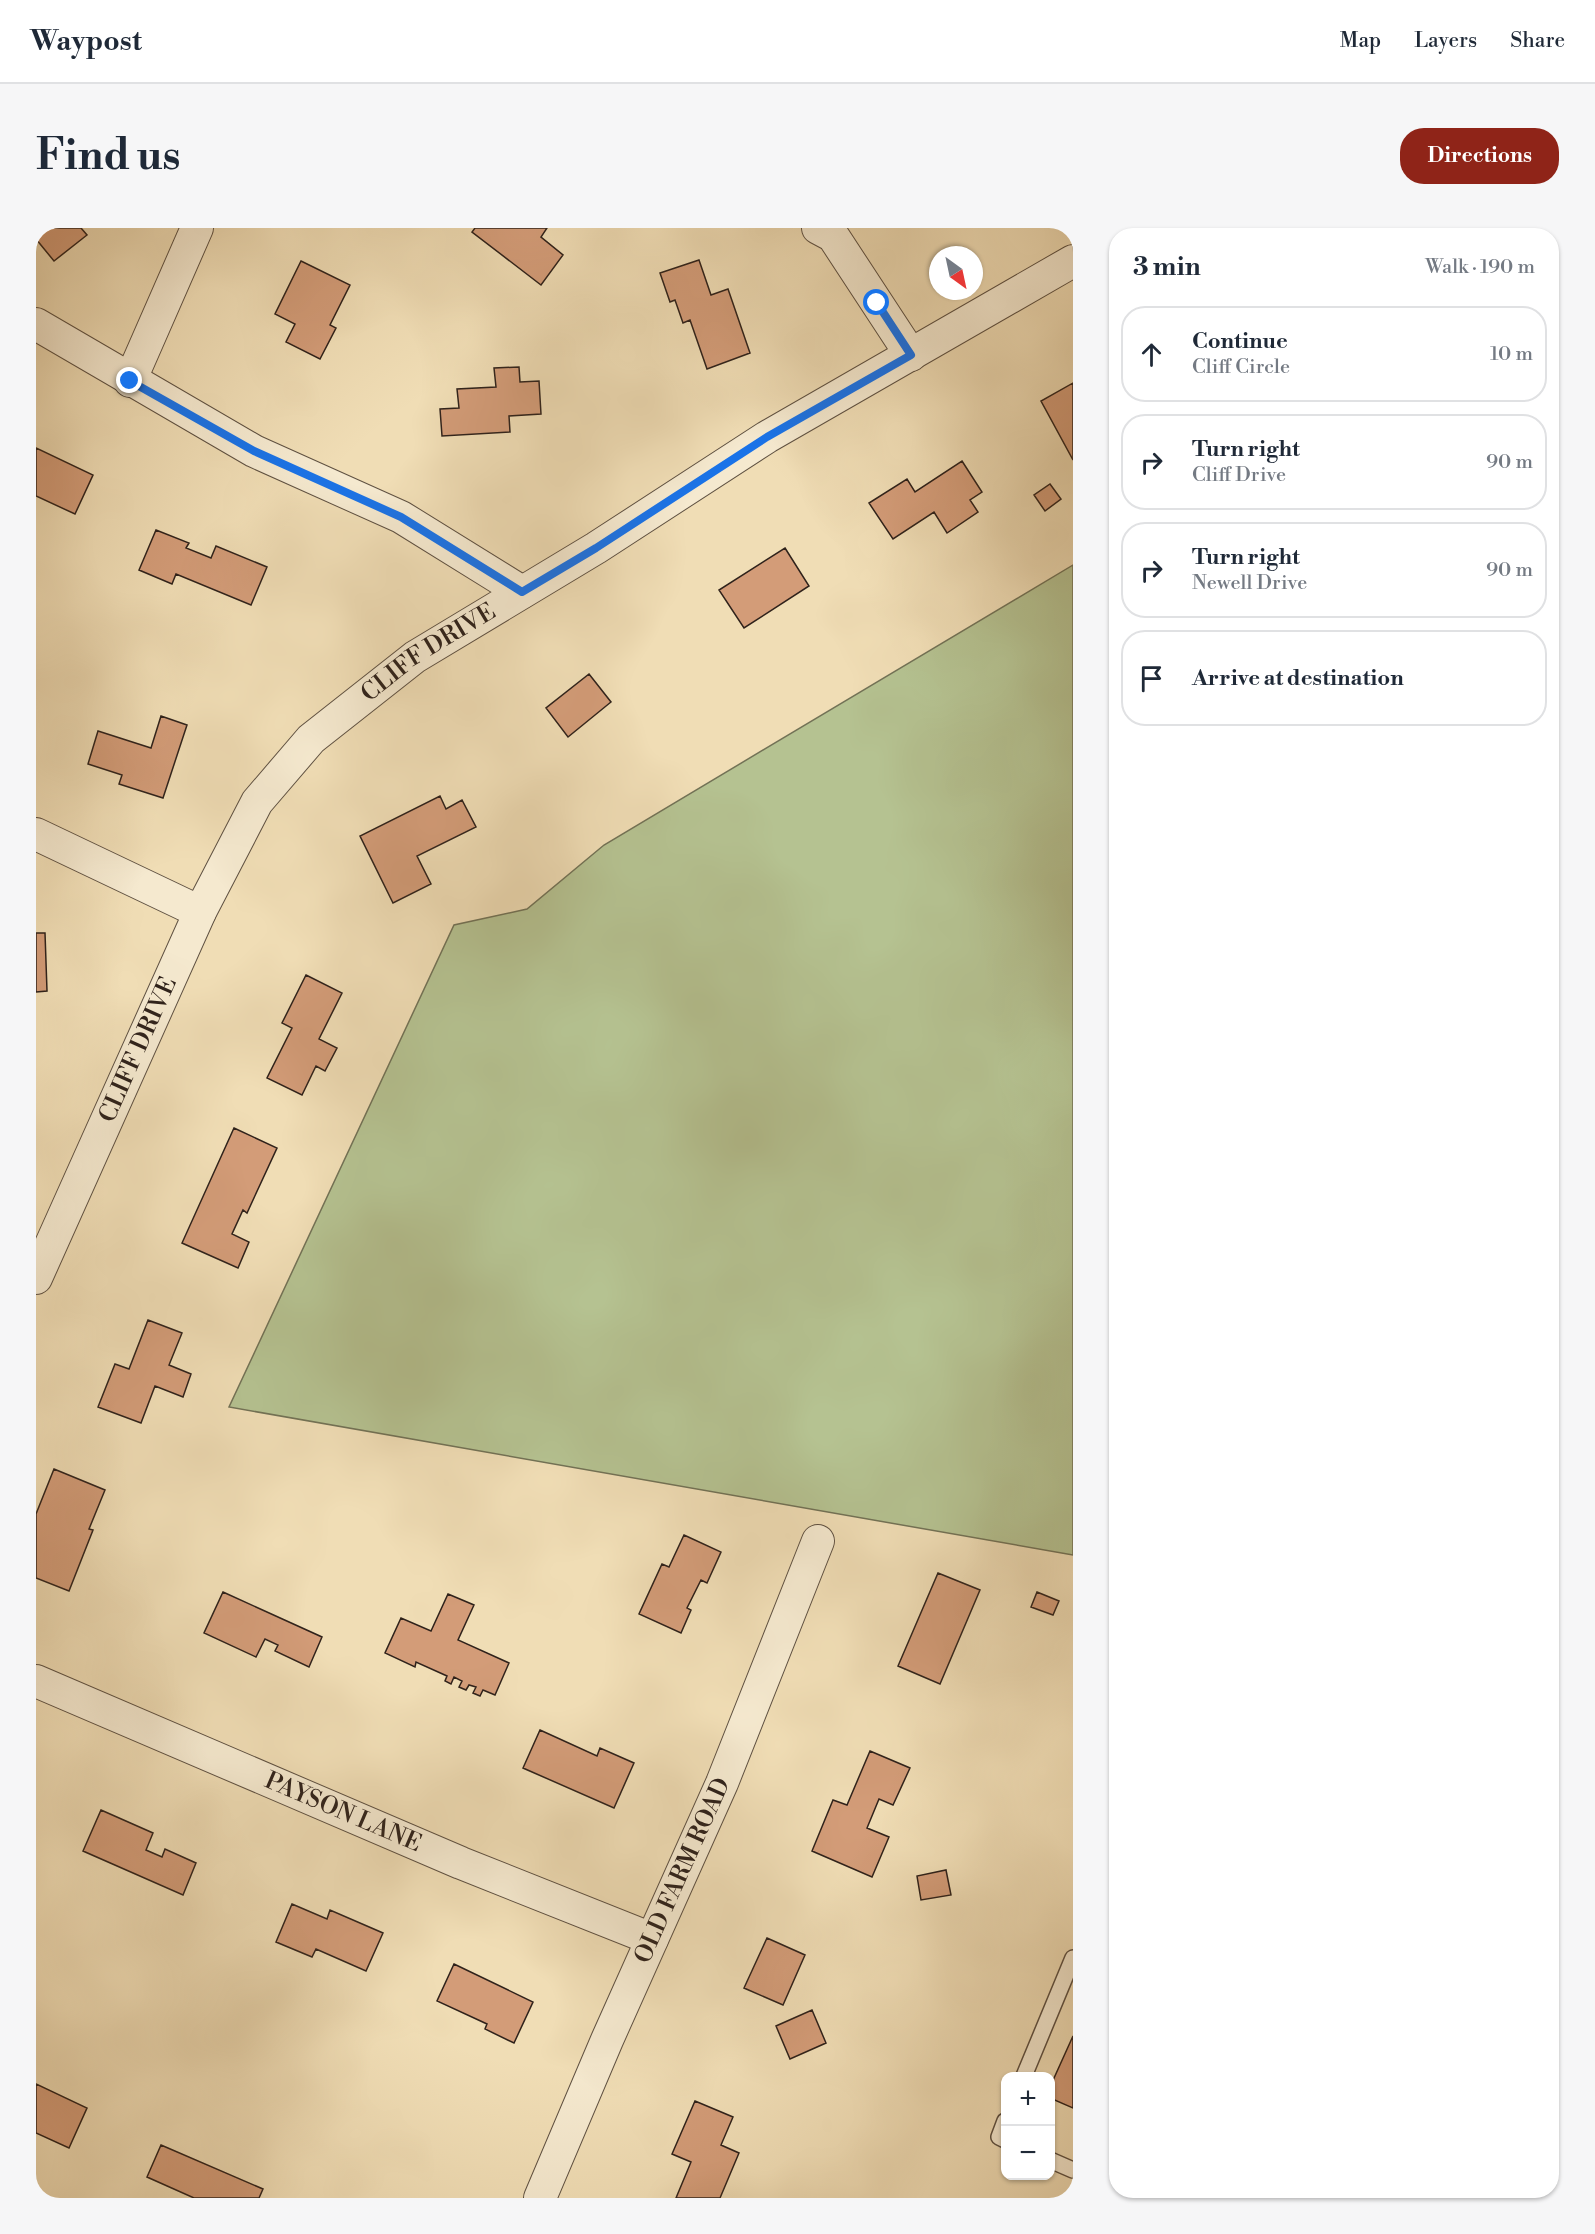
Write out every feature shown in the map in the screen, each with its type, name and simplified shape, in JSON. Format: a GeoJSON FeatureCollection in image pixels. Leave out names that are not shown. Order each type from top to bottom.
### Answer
{"type":"FeatureCollection","features":[{"type":"Feature","properties":{"kind":"street"},"geometry":{"type":"LineString","coordinates":[[130,381],[197,228]]}},
{"type":"Feature","properties":{"kind":"street"},"geometry":{"type":"LineString","coordinates":[[818,228],[832,236],[911,355]]}},
{"type":"Feature","properties":{"kind":"street","name":"CLIFF DRIVE"},"geometry":{"type":"LineString","coordinates":[[36,1278],[200,912],[257,802],[311,739],[415,657],[596,548],[767,437],[1073,261]]}},
{"type":"Feature","properties":{"kind":"street"},"geometry":{"type":"LineString","coordinates":[[36,324],[130,381],[254,451],[401,517],[522,592]]}},
{"type":"Feature","properties":{"kind":"street"},"geometry":{"type":"LineString","coordinates":[[36,834],[200,912]]}},
{"type":"Feature","properties":{"kind":"street","name":"OLD FARM ROAD"},"geometry":{"type":"LineString","coordinates":[[540,2198],[722,1783],[818,1541]]}},
{"type":"Feature","properties":{"kind":"street","name":"PAYSON LANE"},"geometry":{"type":"LineString","coordinates":[[36,1681],[461,1863],[652,1939]]}},
{"type":"Feature","properties":{"kind":"lane"},"geometry":{"type":"LineString","coordinates":[[1026,2072],[1073,1958]]}},
{"type":"Feature","properties":{"kind":"lane"},"geometry":{"type":"LineString","coordinates":[[1055,2162],[1073,2170]]}},
{"type":"Feature","properties":{"kind":"green space"},"geometry":{"type":"Polygon","coordinates":[[[1073,565],[1073,1555],[229,1407],[454,925],[527,909],[604,845],[1073,565]]]}},
{"type":"Feature","properties":{"kind":"building"},"geometry":{"type":"Polygon","coordinates":[[[36,228],[81,228],[87,235],[54,261],[36,239],[36,228]]]}},
{"type":"Feature","properties":{"kind":"building"},"geometry":{"type":"Polygon","coordinates":[[[475,228],[547,228],[541,237],[563,255],[541,285],[472,232],[475,228]]]}},
{"type":"Feature","properties":{"kind":"building"},"geometry":{"type":"Polygon","coordinates":[[[699,260],[711,295],[728,289],[750,353],[707,369],[690,320],[683,323],[675,300],[670,302],[660,273],[699,260]]]}},
{"type":"Feature","properties":{"kind":"building"},"geometry":{"type":"Polygon","coordinates":[[[301,261],[350,285],[330,325],[336,328],[320,359],[286,342],[295,324],[275,314],[301,261]]]}},
{"type":"Feature","properties":{"kind":"building"},"geometry":{"type":"Polygon","coordinates":[[[519,367],[520,382],[539,381],[541,414],[509,416],[510,432],[442,436],[440,409],[459,408],[457,389],[496,387],[494,368],[519,367]]]}},
{"type":"Feature","properties":{"kind":"building"},"geometry":{"type":"Polygon","coordinates":[[[1073,383],[1073,460],[1041,401],[1073,383]]]}},
{"type":"Feature","properties":{"kind":"building"},"geometry":{"type":"Polygon","coordinates":[[[36,448],[93,475],[75,514],[36,496],[36,448]]]}},
{"type":"Feature","properties":{"kind":"building"},"geometry":{"type":"Polygon","coordinates":[[[962,461],[982,492],[970,500],[978,512],[947,533],[934,512],[893,539],[869,503],[907,479],[915,492],[962,461]]]}},
{"type":"Feature","properties":{"kind":"building"},"geometry":{"type":"Polygon","coordinates":[[[1050,484],[1061,499],[1045,511],[1034,495],[1050,484]]]}},
{"type":"Feature","properties":{"kind":"building"},"geometry":{"type":"Polygon","coordinates":[[[156,530],[189,543],[186,548],[211,558],[216,546],[267,567],[251,605],[176,574],[172,584],[139,570],[156,530]]]}},
{"type":"Feature","properties":{"kind":"building"},"geometry":{"type":"Polygon","coordinates":[[[785,548],[809,586],[744,628],[719,590],[785,548]]]}},
{"type":"Feature","properties":{"kind":"building"},"geometry":{"type":"Polygon","coordinates":[[[589,674],[611,702],[568,737],[546,708],[589,674]]]}},
{"type":"Feature","properties":{"kind":"building"},"geometry":{"type":"Polygon","coordinates":[[[161,716],[187,725],[163,798],[119,784],[122,775],[88,764],[98,731],[151,748],[161,716]]]}},
{"type":"Feature","properties":{"kind":"building"},"geometry":{"type":"Polygon","coordinates":[[[440,796],[446,809],[462,800],[476,827],[417,856],[431,884],[393,903],[360,836],[440,796]]]}},
{"type":"Feature","properties":{"kind":"building"},"geometry":{"type":"Polygon","coordinates":[[[36,933],[45,933],[47,991],[36,992],[36,933]]]}},
{"type":"Feature","properties":{"kind":"building"},"geometry":{"type":"Polygon","coordinates":[[[306,975],[342,993],[319,1039],[337,1048],[325,1071],[316,1066],[302,1095],[267,1078],[292,1028],[282,1023],[306,975]]]}},
{"type":"Feature","properties":{"kind":"building"},"geometry":{"type":"Polygon","coordinates":[[[234,1128],[277,1148],[247,1213],[243,1210],[232,1234],[249,1242],[238,1268],[182,1243],[234,1128]]]}},
{"type":"Feature","properties":{"kind":"building"},"geometry":{"type":"Polygon","coordinates":[[[148,1320],[182,1333],[169,1365],[191,1374],[183,1397],[155,1386],[141,1423],[98,1407],[115,1364],[129,1369],[148,1320]]]}},
{"type":"Feature","properties":{"kind":"building"},"geometry":{"type":"Polygon","coordinates":[[[54,1469],[105,1490],[89,1529],[93,1530],[69,1591],[36,1578],[36,1514],[54,1469]]]}},
{"type":"Feature","properties":{"kind":"building"},"geometry":{"type":"Polygon","coordinates":[[[684,1535],[721,1552],[707,1583],[701,1580],[687,1608],[691,1610],[681,1633],[639,1614],[662,1564],[669,1567],[684,1535]]]}},
{"type":"Feature","properties":{"kind":"building"},"geometry":{"type":"Polygon","coordinates":[[[938,1573],[980,1590],[940,1684],[898,1666],[938,1573]]]}},
{"type":"Feature","properties":{"kind":"building"},"geometry":{"type":"Polygon","coordinates":[[[223,1592],[322,1637],[309,1667],[275,1651],[278,1645],[265,1639],[256,1657],[204,1633],[223,1592]]]}},
{"type":"Feature","properties":{"kind":"building"},"geometry":{"type":"Polygon","coordinates":[[[1037,1592],[1059,1601],[1053,1615],[1031,1607],[1037,1592]]]}},
{"type":"Feature","properties":{"kind":"building"},"geometry":{"type":"Polygon","coordinates":[[[448,1594],[474,1605],[458,1640],[509,1663],[495,1695],[483,1690],[480,1696],[473,1693],[476,1687],[469,1685],[466,1690],[459,1687],[462,1681],[454,1677],[451,1684],[445,1681],[447,1676],[416,1662],[415,1667],[385,1653],[401,1618],[431,1631],[448,1594]]]}},
{"type":"Feature","properties":{"kind":"building"},"geometry":{"type":"Polygon","coordinates":[[[540,1730],[597,1756],[600,1748],[634,1763],[614,1808],[523,1768],[540,1730]]]}},
{"type":"Feature","properties":{"kind":"building"},"geometry":{"type":"Polygon","coordinates":[[[870,1751],[910,1768],[893,1805],[879,1799],[867,1828],[889,1837],[872,1877],[812,1851],[833,1800],[847,1805],[870,1751]]]}},
{"type":"Feature","properties":{"kind":"building"},"geometry":{"type":"Polygon","coordinates":[[[101,1810],[153,1833],[146,1850],[162,1857],[165,1849],[196,1863],[183,1895],[83,1851],[101,1810]]]}},
{"type":"Feature","properties":{"kind":"building"},"geometry":{"type":"Polygon","coordinates":[[[946,1870],[951,1895],[921,1900],[917,1876],[946,1870]]]}},
{"type":"Feature","properties":{"kind":"building"},"geometry":{"type":"Polygon","coordinates":[[[292,1904],[327,1919],[330,1910],[383,1933],[366,1971],[316,1949],[312,1957],[276,1942],[292,1904]]]}},
{"type":"Feature","properties":{"kind":"building"},"geometry":{"type":"Polygon","coordinates":[[[767,1938],[805,1955],[783,2005],[744,1988],[767,1938]]]}},
{"type":"Feature","properties":{"kind":"building"},"geometry":{"type":"Polygon","coordinates":[[[454,1964],[533,2002],[514,2043],[485,2029],[487,2024],[437,2001],[454,1964]]]}},
{"type":"Feature","properties":{"kind":"building"},"geometry":{"type":"Polygon","coordinates":[[[812,2010],[826,2043],[790,2059],[776,2026],[812,2010]]]}},
{"type":"Feature","properties":{"kind":"building"},"geometry":{"type":"Polygon","coordinates":[[[1073,2036],[1073,2108],[1055,2100],[1055,2076],[1073,2036]]]}},
{"type":"Feature","properties":{"kind":"building"},"geometry":{"type":"Polygon","coordinates":[[[36,2084],[87,2108],[69,2148],[36,2133],[36,2084]]]}},
{"type":"Feature","properties":{"kind":"building"},"geometry":{"type":"Polygon","coordinates":[[[695,2101],[733,2117],[721,2145],[739,2153],[720,2198],[676,2198],[691,2162],[672,2154],[695,2101]]]}},
{"type":"Feature","properties":{"kind":"building"},"geometry":{"type":"Polygon","coordinates":[[[161,2145],[263,2189],[259,2198],[194,2198],[147,2177],[161,2145]]]}},
{"type":"Feature","properties":{"kind":"route"},"geometry":{"type":"LineString","coordinates":[[130,381],[254,451],[401,517],[522,592],[596,548],[767,437],[911,355],[877,303]]}}]}
